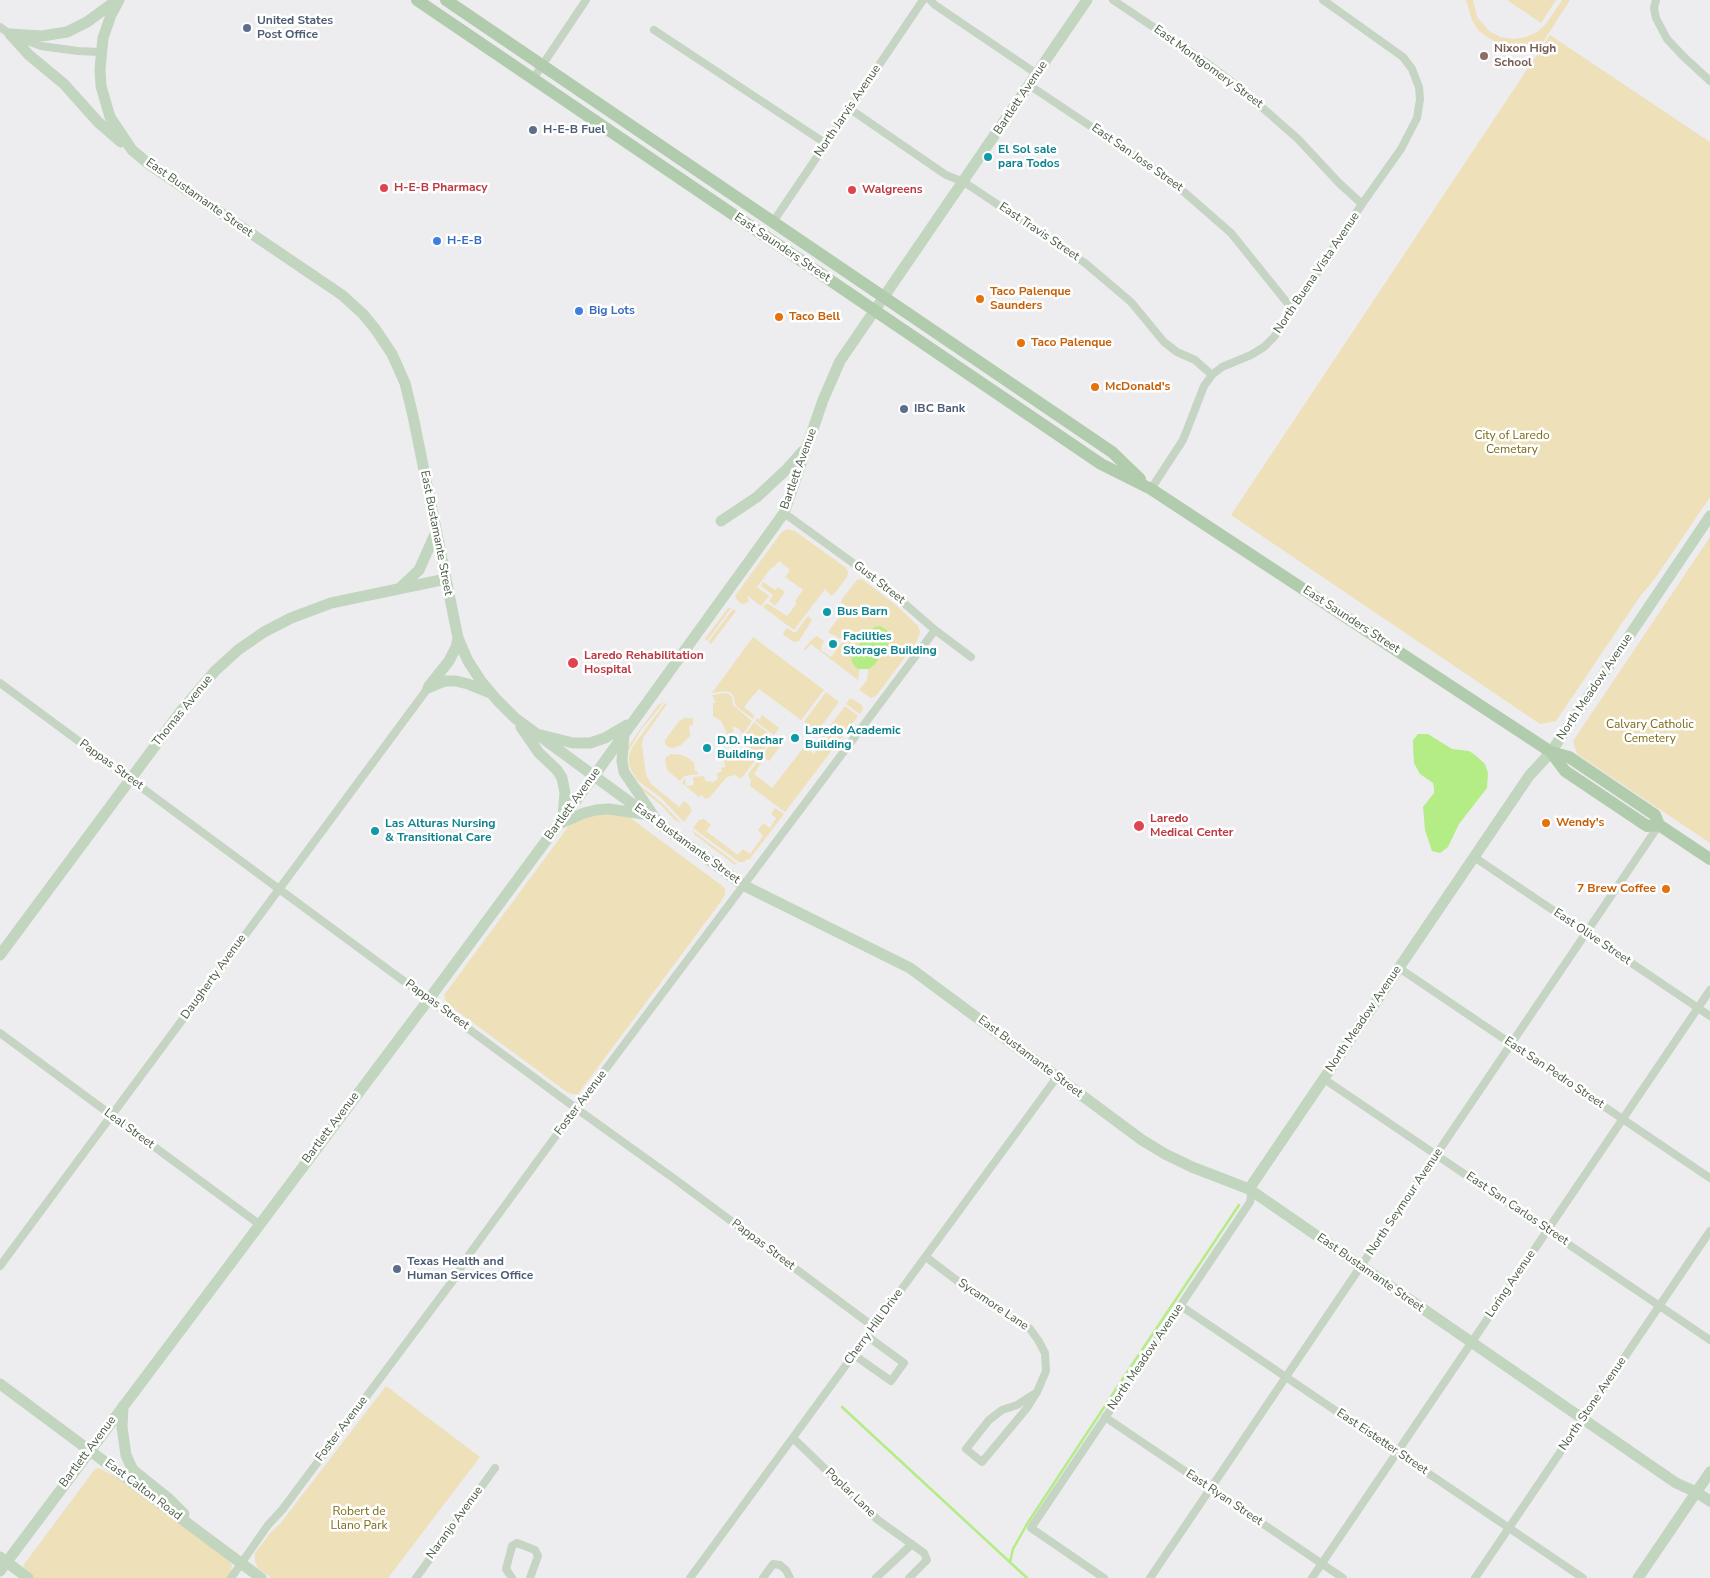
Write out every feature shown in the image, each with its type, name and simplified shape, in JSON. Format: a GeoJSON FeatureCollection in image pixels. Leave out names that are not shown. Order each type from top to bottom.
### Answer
{"type":"FeatureCollection","features":[{"type":"Feature","properties":{"kind":"main road"},"geometry":{"type":"LineString","coordinates":[[10,34],[42,36],[67,32],[87,22],[118,0]]}},
{"type":"Feature","properties":{"kind":"main road","name":"East Bustamante Street"},"geometry":{"type":"LineString","coordinates":[[118,0],[106,28],[100,52],[104,101],[118,132],[132,150],[150,165],[342,295],[363,314],[392,354],[405,383],[413,416],[458,638],[468,661],[492,694],[515,718],[743,885],[910,968],[1136,1136],[1165,1154],[1192,1167],[1249,1189],[1676,1483],[1710,1501]]}},
{"type":"Feature","properties":{"kind":"main road","name":"East Saunders Street"},"geometry":{"type":"LineString","coordinates":[[417,0],[1102,464],[1152,489],[1551,752],[1565,770],[1648,826],[1660,825],[1710,859]]}},
{"type":"Feature","properties":{"kind":"main road"},"geometry":{"type":"LineString","coordinates":[[432,0],[446,7],[460,9]]}},
{"type":"Feature","properties":{"kind":"main road","name":"East Saunders Street"},"geometry":{"type":"LineString","coordinates":[[446,0],[1112,452],[1152,489]]}},
{"type":"Feature","properties":{"kind":"main road","name":"Bartlett Avenue"},"geometry":{"type":"LineString","coordinates":[[2,1564],[429,999],[635,720],[784,513],[823,400],[840,361],[1087,0]]}},
{"type":"Feature","properties":{"kind":"main road"},"geometry":{"type":"LineString","coordinates":[[10,34],[29,55],[64,84],[114,138],[132,150]]}},
{"type":"Feature","properties":{"kind":"main road"},"geometry":{"type":"LineString","coordinates":[[648,157],[659,156],[689,175],[698,177],[703,175]]}},
{"type":"Feature","properties":{"kind":"main road"},"geometry":{"type":"LineString","coordinates":[[721,521],[757,497],[788,468],[807,446]]}},
{"type":"Feature","properties":{"kind":"main road","name":"North Meadow Avenue"},"geometry":{"type":"LineString","coordinates":[[1249,1189],[1529,776],[1551,752],[1710,516]]}},
{"type":"Feature","properties":{"kind":"main road"},"geometry":{"type":"LineString","coordinates":[[400,588],[419,570],[436,532]]}},
{"type":"Feature","properties":{"kind":"main road","name":"Thomas Avenue"},"geometry":{"type":"LineString","coordinates":[[0,955],[181,711],[215,671],[238,650],[264,632],[291,618],[331,603],[446,579]]}},
{"type":"Feature","properties":{"kind":"main road"},"geometry":{"type":"LineString","coordinates":[[428,688],[449,661],[458,638]]}},
{"type":"Feature","properties":{"kind":"main road"},"geometry":{"type":"LineString","coordinates":[[428,688],[445,681],[456,681],[492,694]]}},
{"type":"Feature","properties":{"kind":"main road"},"geometry":{"type":"LineString","coordinates":[[515,718],[539,753],[555,768],[562,778],[565,793],[560,821],[596,810],[609,809],[645,814]]}},
{"type":"Feature","properties":{"kind":"main road"},"geometry":{"type":"LineString","coordinates":[[534,733],[573,743],[590,743],[609,736],[635,720]]}},
{"type":"Feature","properties":{"kind":"main road"},"geometry":{"type":"LineString","coordinates":[[624,734],[622,761],[624,772],[658,824]]}},
{"type":"Feature","properties":{"kind":"main road","name":"East Calton Road"},"geometry":{"type":"LineString","coordinates":[[0,1384],[262,1578]]}},
{"type":"Feature","properties":{"kind":"main road"},"geometry":{"type":"LineString","coordinates":[[124,1405],[122,1428],[126,1455],[130,1464],[142,1477],[168,1498],[196,1530]]}},
{"type":"Feature","properties":{"kind":"main road"},"geometry":{"type":"LineString","coordinates":[[1638,1578],[1710,1472]]}},
{"type":"Feature","properties":{"kind":"main road"},"geometry":{"type":"LineString","coordinates":[[2,1564],[28,1578]]}},
{"type":"Feature","properties":{"kind":"street"},"geometry":{"type":"LineString","coordinates":[[532,79],[586,0]]}},
{"type":"Feature","properties":{"kind":"street","name":"North Jarvis Avenue"},"geometry":{"type":"LineString","coordinates":[[773,222],[923,0]]}},
{"type":"Feature","properties":{"kind":"street"},"geometry":{"type":"LineString","coordinates":[[930,0],[1037,74]]}},
{"type":"Feature","properties":{"kind":"street","name":"East Montgomery Street"},"geometry":{"type":"LineString","coordinates":[[1113,0],[1240,88],[1298,139],[1339,183],[1362,204]]}},
{"type":"Feature","properties":{"kind":"street","name":"North Buena Vista Avenue"},"geometry":{"type":"LineString","coordinates":[[1152,489],[1183,440],[1204,386],[1212,375],[1222,367],[1251,355],[1264,347],[1278,332],[1362,204],[1401,149],[1417,118],[1420,100],[1419,87],[1412,69],[1403,57],[1323,0]]}},
{"type":"Feature","properties":{"kind":"street"},"geometry":{"type":"LineString","coordinates":[[1656,0],[1654,8],[1656,18],[1667,38],[1710,81]]}},
{"type":"Feature","properties":{"kind":"street"},"geometry":{"type":"LineString","coordinates":[[0,27],[10,34],[42,46],[100,52]]}},
{"type":"Feature","properties":{"kind":"street"},"geometry":{"type":"LineString","coordinates":[[654,30],[825,144]]}},
{"type":"Feature","properties":{"kind":"street","name":"East San Jose Street"},"geometry":{"type":"LineString","coordinates":[[1029,85],[1168,178],[1231,233],[1293,310]]}},
{"type":"Feature","properties":{"kind":"street","name":"East Travis Street"},"geometry":{"type":"LineString","coordinates":[[850,109],[946,174],[964,182],[1085,263],[1132,302],[1164,342],[1177,352],[1195,360],[1212,375]]}},
{"type":"Feature","properties":{"kind":"street","name":"Gust Street"},"geometry":{"type":"LineString","coordinates":[[784,513],[882,584],[935,630],[971,657]]}},
{"type":"Feature","properties":{"kind":"street","name":"Foster Avenue"},"geometry":{"type":"LineString","coordinates":[[232,1578],[268,1525],[288,1502],[743,885],[935,630]]}},
{"type":"Feature","properties":{"kind":"street","name":"Pappas Street"},"geometry":{"type":"LineString","coordinates":[[0,683],[676,1180],[874,1328]]}},
{"type":"Feature","properties":{"kind":"street","name":"Daugherty Avenue"},"geometry":{"type":"LineString","coordinates":[[0,1266],[428,688]]}},
{"type":"Feature","properties":{"kind":"street","name":"North Seymour Avenue"},"geometry":{"type":"LineString","coordinates":[[1150,1578],[1660,825]]}},
{"type":"Feature","properties":{"kind":"street","name":"East Olive Street"},"geometry":{"type":"LineString","coordinates":[[1474,857],[1710,1016]]}},
{"type":"Feature","properties":{"kind":"street","name":"East San Pedro Street"},"geometry":{"type":"LineString","coordinates":[[1399,968],[1710,1178]]}},
{"type":"Feature","properties":{"kind":"street","name":"Loring Avenue"},"geometry":{"type":"LineString","coordinates":[[1312,1578],[1710,990]]}},
{"type":"Feature","properties":{"kind":"street","name":"Leal Street"},"geometry":{"type":"LineString","coordinates":[[0,1033],[259,1224]]}},
{"type":"Feature","properties":{"kind":"street","name":"Cherry Hill Drive"},"geometry":{"type":"LineString","coordinates":[[690,1578],[1057,1076]]}},
{"type":"Feature","properties":{"kind":"street","name":"East San Carlos Street"},"geometry":{"type":"LineString","coordinates":[[1324,1079],[1710,1340]]}},
{"type":"Feature","properties":{"kind":"street","name":"North Meadow Avenue"},"geometry":{"type":"LineString","coordinates":[[1104,1578],[1032,1528],[1250,1202],[1249,1189]]}},
{"type":"Feature","properties":{"kind":"street","name":"North Stone Avenue"},"geometry":{"type":"LineString","coordinates":[[1475,1578],[1710,1231]]}},
{"type":"Feature","properties":{"kind":"street","name":"Sycamore Lane"},"geometry":{"type":"LineString","coordinates":[[926,1257],[976,1295],[1030,1329],[1045,1353],[1046,1371],[1037,1392],[1027,1408],[982,1462],[966,1449],[989,1420],[1002,1410],[1017,1404],[1037,1392]]}},
{"type":"Feature","properties":{"kind":"street","name":"East Eistetter Street"},"geometry":{"type":"LineString","coordinates":[[1181,1306],[1583,1578]]}},
{"type":"Feature","properties":{"kind":"street"},"geometry":{"type":"LineString","coordinates":[[854,1355],[891,1381],[904,1363],[867,1336]]}},
{"type":"Feature","properties":{"kind":"street","name":"East Ryan Street"},"geometry":{"type":"LineString","coordinates":[[1105,1417],[1343,1578]]}},
{"type":"Feature","properties":{"kind":"street","name":"Poplar Lane"},"geometry":{"type":"LineString","coordinates":[[793,1438],[878,1520],[924,1553],[927,1560],[909,1578]]}},
{"type":"Feature","properties":{"kind":"street","name":"Naranjo Avenue"},"geometry":{"type":"LineString","coordinates":[[416,1578],[495,1468]]}},
{"type":"Feature","properties":{"kind":"street"},"geometry":{"type":"LineString","coordinates":[[512,1578],[506,1569],[512,1546],[517,1543],[535,1550],[538,1556],[530,1578]]}},
{"type":"Feature","properties":{"kind":"street"},"geometry":{"type":"LineString","coordinates":[[876,1578],[912,1544]]}},
{"type":"Feature","properties":{"kind":"street"},"geometry":{"type":"LineString","coordinates":[[763,1578],[773,1564],[780,1565],[786,1570],[790,1578]]}},
{"type":"Feature","properties":{"kind":"green space"},"geometry":{"type":"Polygon","coordinates":[[[1466,0],[1473,0],[1477,17],[1489,31],[1500,37],[1514,39],[1526,37],[1537,32],[1546,24],[1562,0],[1570,0],[1539,48],[1533,44],[1534,42],[1509,46],[1487,37],[1478,30],[1472,20],[1466,0]]]}},
{"type":"Feature","properties":{"kind":"green space"},"geometry":{"type":"Polygon","coordinates":[[[1507,0],[1556,0],[1541,23],[1507,0]]]}},
{"type":"Feature","properties":{"kind":"green space","name":"City of Laredo Cemetary"},"geometry":{"type":"Polygon","coordinates":[[[1550,35],[1710,142],[1710,497],[1556,721],[1540,724],[1231,515],[1550,35]]]}},
{"type":"Feature","properties":{"kind":"green space"},"geometry":{"type":"Polygon","coordinates":[[[787,529],[795,531],[846,568],[848,572],[847,577],[831,596],[825,589],[794,630],[763,607],[767,603],[787,616],[797,603],[795,601],[803,590],[785,577],[790,570],[779,561],[757,587],[769,596],[761,606],[748,596],[749,600],[747,603],[742,604],[735,596],[781,533],[787,529]]]}},
{"type":"Feature","properties":{"kind":"green space","name":"Calvary Catholic Cemetery"},"geometry":{"type":"Polygon","coordinates":[[[1710,537],[1710,843],[1577,754],[1573,741],[1710,537]]]}},
{"type":"Feature","properties":{"kind":"green space"},"geometry":{"type":"Polygon","coordinates":[[[859,579],[863,580],[897,606],[918,626],[920,632],[917,641],[876,696],[871,698],[859,690],[867,680],[869,666],[860,666],[858,680],[811,644],[806,650],[803,650],[817,636],[824,641],[821,650],[831,657],[843,641],[828,632],[846,607],[841,602],[842,599],[859,579]]]}},
{"type":"Feature","properties":{"kind":"green space"},"geometry":{"type":"Polygon","coordinates":[[[763,582],[775,590],[778,587],[785,592],[775,606],[769,601],[773,595],[761,586],[763,582]]]}},
{"type":"Feature","properties":{"kind":"green space"},"geometry":{"type":"Polygon","coordinates":[[[728,608],[731,608],[707,641],[705,639],[728,608]]]}},
{"type":"Feature","properties":{"kind":"green space"},"geometry":{"type":"Polygon","coordinates":[[[733,609],[736,611],[711,644],[708,642],[733,609]]]}},
{"type":"Feature","properties":{"kind":"green space"},"geometry":{"type":"Polygon","coordinates":[[[808,616],[812,620],[799,641],[794,642],[785,636],[783,633],[787,628],[795,633],[808,616]]]}},
{"type":"Feature","properties":{"kind":"green space"},"geometry":{"type":"Polygon","coordinates":[[[753,637],[824,690],[801,720],[759,689],[744,707],[754,715],[753,719],[736,706],[733,695],[730,692],[712,693],[753,637]]]}},
{"type":"Feature","properties":{"kind":"green space"},"geometry":{"type":"Polygon","coordinates":[[[826,692],[839,702],[817,732],[804,722],[826,692]]]}},
{"type":"Feature","properties":{"kind":"green space"},"geometry":{"type":"Polygon","coordinates":[[[725,693],[732,697],[733,705],[752,721],[743,734],[738,728],[734,727],[732,728],[733,732],[728,735],[721,721],[713,716],[713,703],[716,703],[712,695],[725,693]]]}},
{"type":"Feature","properties":{"kind":"green space"},"geometry":{"type":"Polygon","coordinates":[[[850,698],[862,705],[863,710],[860,714],[846,704],[850,698]]]}},
{"type":"Feature","properties":{"kind":"green space"},"geometry":{"type":"Polygon","coordinates":[[[664,702],[641,730],[627,753],[631,742],[658,705],[664,702]]]}},
{"type":"Feature","properties":{"kind":"green space"},"geometry":{"type":"Polygon","coordinates":[[[665,703],[667,704],[643,738],[642,745],[646,775],[651,784],[679,807],[684,801],[689,805],[692,811],[684,822],[660,797],[638,781],[629,764],[629,755],[633,746],[665,703]]]}},
{"type":"Feature","properties":{"kind":"green space"},"geometry":{"type":"Polygon","coordinates":[[[845,706],[858,716],[785,812],[750,786],[751,781],[748,774],[759,760],[762,762],[754,774],[772,788],[804,747],[814,754],[824,740],[821,738],[845,706]]]}},
{"type":"Feature","properties":{"kind":"green space"},"geometry":{"type":"Polygon","coordinates":[[[762,715],[779,728],[774,735],[755,721],[757,718],[759,720],[762,715]]]}},
{"type":"Feature","properties":{"kind":"green space"},"geometry":{"type":"Polygon","coordinates":[[[685,718],[693,718],[693,725],[689,726],[690,736],[681,745],[673,748],[668,747],[665,744],[665,740],[679,721],[685,718]]]}},
{"type":"Feature","properties":{"kind":"green space"},"geometry":{"type":"Polygon","coordinates":[[[754,722],[773,737],[759,756],[746,747],[751,740],[745,735],[754,722]]]}},
{"type":"Feature","properties":{"kind":"green space"},"geometry":{"type":"Polygon","coordinates":[[[775,738],[782,744],[769,761],[761,757],[775,738]]]}},
{"type":"Feature","properties":{"kind":"green space"},"geometry":{"type":"Polygon","coordinates":[[[745,749],[757,758],[741,779],[735,775],[727,777],[709,798],[705,799],[702,795],[699,797],[682,783],[685,778],[686,786],[694,785],[693,777],[704,776],[705,781],[713,782],[718,779],[717,773],[722,772],[721,768],[725,767],[724,757],[733,751],[737,754],[737,758],[740,757],[745,749]]]}},
{"type":"Feature","properties":{"kind":"green space"},"geometry":{"type":"Polygon","coordinates":[[[671,754],[682,755],[694,762],[695,771],[698,774],[684,776],[680,781],[667,770],[665,758],[671,754]]]}},
{"type":"Feature","properties":{"kind":"green space"},"geometry":{"type":"Polygon","coordinates":[[[637,783],[661,802],[681,823],[675,820],[660,804],[641,789],[637,783]]]}},
{"type":"Feature","properties":{"kind":"green space"},"geometry":{"type":"Polygon","coordinates":[[[775,808],[784,814],[749,860],[747,859],[744,862],[739,862],[693,828],[699,820],[704,819],[711,825],[706,831],[738,855],[743,849],[750,854],[763,836],[758,830],[763,823],[770,828],[776,818],[771,814],[775,808]]]}},
{"type":"Feature","properties":{"kind":"green space"},"geometry":{"type":"Polygon","coordinates":[[[594,812],[629,817],[721,885],[725,889],[725,894],[578,1094],[572,1094],[449,1005],[444,995],[568,827],[573,822],[594,812]]]}},
{"type":"Feature","properties":{"kind":"green space"},"geometry":{"type":"Polygon","coordinates":[[[692,830],[737,863],[735,865],[695,835],[692,830]]]}},
{"type":"Feature","properties":{"kind":"green space","name":"Robert de Llano Park"},"geometry":{"type":"Polygon","coordinates":[[[386,1386],[480,1457],[388,1578],[271,1578],[258,1568],[255,1561],[255,1553],[271,1532],[280,1524],[386,1386]]]}},
{"type":"Feature","properties":{"kind":"green space"},"geometry":{"type":"Polygon","coordinates":[[[99,1468],[121,1480],[230,1561],[232,1566],[231,1572],[227,1578],[34,1578],[28,1574],[23,1566],[25,1563],[95,1469],[99,1468]]]}},
{"type":"Feature","properties":{"kind":"shaded area"},"geometry":{"type":"Polygon","coordinates":[[[880,626],[891,633],[888,645],[875,664],[869,669],[855,667],[851,660],[855,650],[869,631],[880,626]]]}},
{"type":"Feature","properties":{"kind":"shaded area"},"geometry":{"type":"Polygon","coordinates":[[[1418,734],[1428,734],[1452,749],[1469,751],[1485,764],[1488,773],[1487,788],[1459,824],[1448,847],[1440,853],[1432,851],[1425,830],[1423,807],[1434,793],[1434,788],[1433,783],[1420,774],[1414,763],[1413,740],[1418,734]]]}},
{"type":"Feature","properties":{"kind":"waterway"},"geometry":{"type":"LineString","coordinates":[[1010,1562],[1013,1549],[1027,1524],[1239,1205]]}},
{"type":"Feature","properties":{"kind":"waterway"},"geometry":{"type":"LineString","coordinates":[[842,1407],[1027,1578]]}},
{"type":"Feature","properties":{"kind":"place","name":"United States Post Office"},"geometry":{"type":"Point","coordinates":[247,28]}},
{"type":"Feature","properties":{"kind":"place","name":"Nixon High School"},"geometry":{"type":"Point","coordinates":[1484,56]}},
{"type":"Feature","properties":{"kind":"place","name":"H-E-B Fuel"},"geometry":{"type":"Point","coordinates":[533,130]}},
{"type":"Feature","properties":{"kind":"place","name":"El Sol sale para Todos"},"geometry":{"type":"Point","coordinates":[988,157]}},
{"type":"Feature","properties":{"kind":"place","name":"H-E-B Pharmacy"},"geometry":{"type":"Point","coordinates":[384,188]}},
{"type":"Feature","properties":{"kind":"place","name":"Walgreens"},"geometry":{"type":"Point","coordinates":[852,190]}},
{"type":"Feature","properties":{"kind":"place","name":"H-E-B"},"geometry":{"type":"Point","coordinates":[437,241]}},
{"type":"Feature","properties":{"kind":"place","name":"Taco Palenque Saunders"},"geometry":{"type":"Point","coordinates":[980,299]}},
{"type":"Feature","properties":{"kind":"place","name":"Big Lots"},"geometry":{"type":"Point","coordinates":[579,311]}},
{"type":"Feature","properties":{"kind":"place","name":"Taco Bell"},"geometry":{"type":"Point","coordinates":[779,317]}},
{"type":"Feature","properties":{"kind":"place","name":"Taco Palenque"},"geometry":{"type":"Point","coordinates":[1021,343]}},
{"type":"Feature","properties":{"kind":"place","name":"McDonald's"},"geometry":{"type":"Point","coordinates":[1095,387]}},
{"type":"Feature","properties":{"kind":"place","name":"IBC Bank"},"geometry":{"type":"Point","coordinates":[904,409]}},
{"type":"Feature","properties":{"kind":"place","name":"Bus Barn"},"geometry":{"type":"Point","coordinates":[827,612]}},
{"type":"Feature","properties":{"kind":"place","name":"Facilities Storage Building"},"geometry":{"type":"Point","coordinates":[833,644]}},
{"type":"Feature","properties":{"kind":"place","name":"Laredo Rehabilitation Hospital"},"geometry":{"type":"Point","coordinates":[573,663]}},
{"type":"Feature","properties":{"kind":"place","name":"Laredo Academic Building"},"geometry":{"type":"Point","coordinates":[795,738]}},
{"type":"Feature","properties":{"kind":"place","name":"D.D. Hachar Building"},"geometry":{"type":"Point","coordinates":[707,748]}},
{"type":"Feature","properties":{"kind":"place","name":"Wendy's"},"geometry":{"type":"Point","coordinates":[1546,823]}},
{"type":"Feature","properties":{"kind":"place","name":"Laredo Medical Center"},"geometry":{"type":"Point","coordinates":[1139,826]}},
{"type":"Feature","properties":{"kind":"place","name":"Las Alturas Nursing & Transitional Care"},"geometry":{"type":"Point","coordinates":[375,831]}},
{"type":"Feature","properties":{"kind":"place","name":"7 Brew Coffee"},"geometry":{"type":"Point","coordinates":[1666,889]}},
{"type":"Feature","properties":{"kind":"place","name":"Texas Health and Human Services Office"},"geometry":{"type":"Point","coordinates":[397,1269]}}]}
